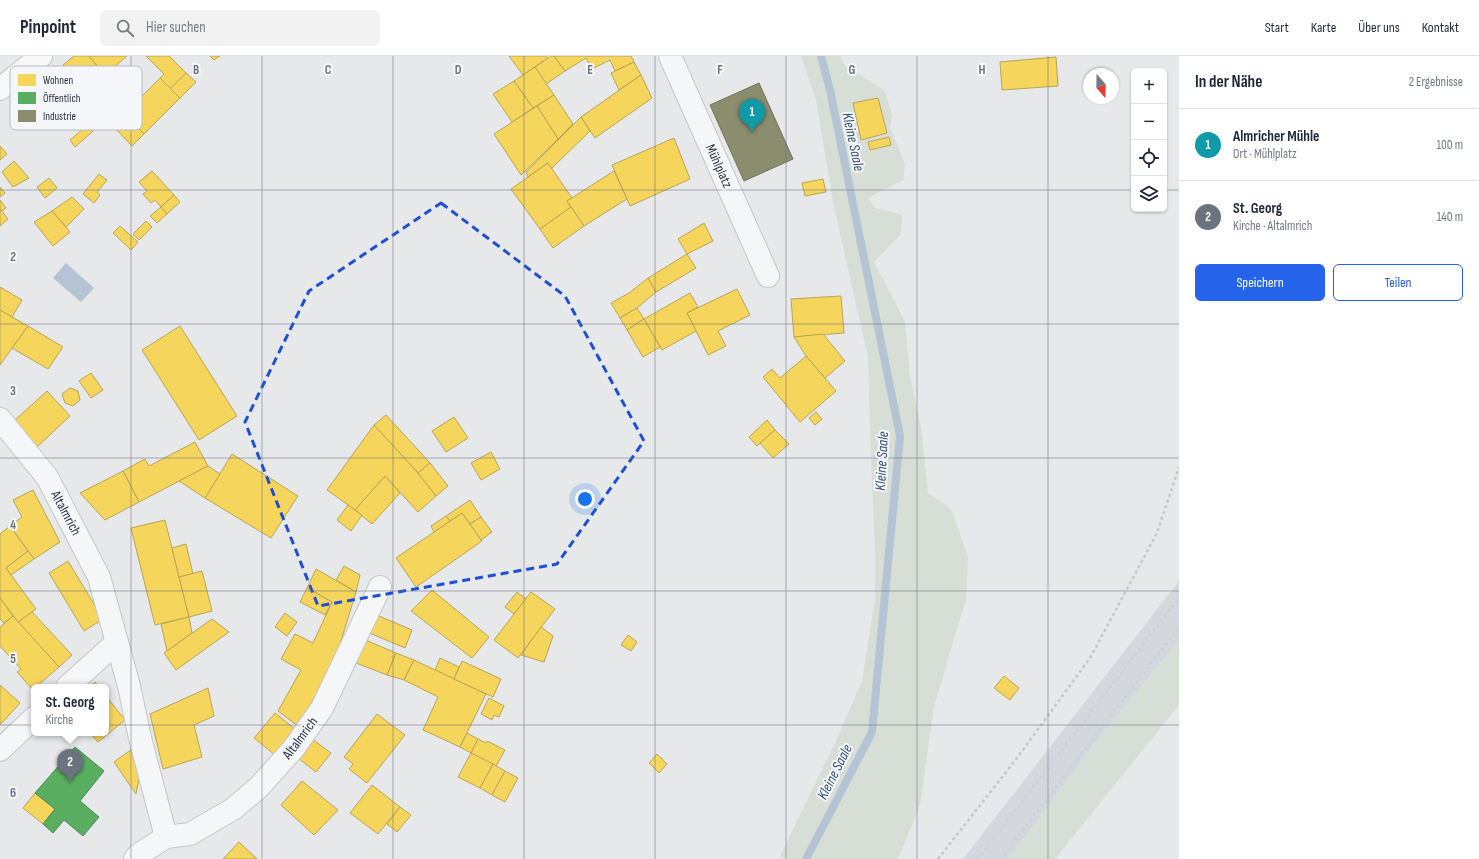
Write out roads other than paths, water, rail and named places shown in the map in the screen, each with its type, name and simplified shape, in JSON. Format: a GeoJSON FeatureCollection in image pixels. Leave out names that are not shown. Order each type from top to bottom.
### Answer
{"type":"FeatureCollection","features":[{"type":"Feature","properties":{"kind":"main road"},"geometry":{"type":"LineString","coordinates":[[29,66],[41,56]]}},
{"type":"Feature","properties":{"kind":"main road"},"geometry":{"type":"LineString","coordinates":[[0,90],[10,82]]}},
{"type":"Feature","properties":{"kind":"street","name":"Mühlplatz"},"geometry":{"type":"LineString","coordinates":[[670,56],[768,276]]}},
{"type":"Feature","properties":{"kind":"street","name":"Altalmrich"},"geometry":{"type":"LineString","coordinates":[[0,419],[47,477],[99,577],[117,642],[166,837]]}},
{"type":"Feature","properties":{"kind":"street","name":"Altalmrich"},"geometry":{"type":"LineString","coordinates":[[135,859],[138,855],[166,837],[190,834],[233,809],[259,787],[294,748],[322,708],[380,587]]}},
{"type":"Feature","properties":{"kind":"street"},"geometry":{"type":"LineString","coordinates":[[70,684],[117,642]]}},
{"type":"Feature","properties":{"kind":"street"},"geometry":{"type":"LineString","coordinates":[[0,750],[31,721]]}},
{"type":"Feature","properties":{"kind":"water"},"geometry":{"type":"Polygon","coordinates":[[[66,263],[94,288],[81,302],[53,278],[66,263]]]}},
{"type":"Feature","properties":{"kind":"waterway","name":"Kleine Saale"},"geometry":{"type":"LineString","coordinates":[[806,859],[872,732],[900,436],[830,90],[821,56]]}},
{"type":"Feature","properties":{"kind":"railway"},"geometry":{"type":"LineString","coordinates":[[978,859],[1179,598]]}},
{"type":"Feature","properties":{"kind":"railway"},"geometry":{"type":"LineString","coordinates":[[1001,859],[1179,627]]}},
{"type":"Feature","properties":{"kind":"place","name":"Almricher Mühle"},"geometry":{"type":"Point","coordinates":[752,132]}},
{"type":"Feature","properties":{"kind":"place","name":"St. Georg"},"geometry":{"type":"Point","coordinates":[70,782]}}]}
